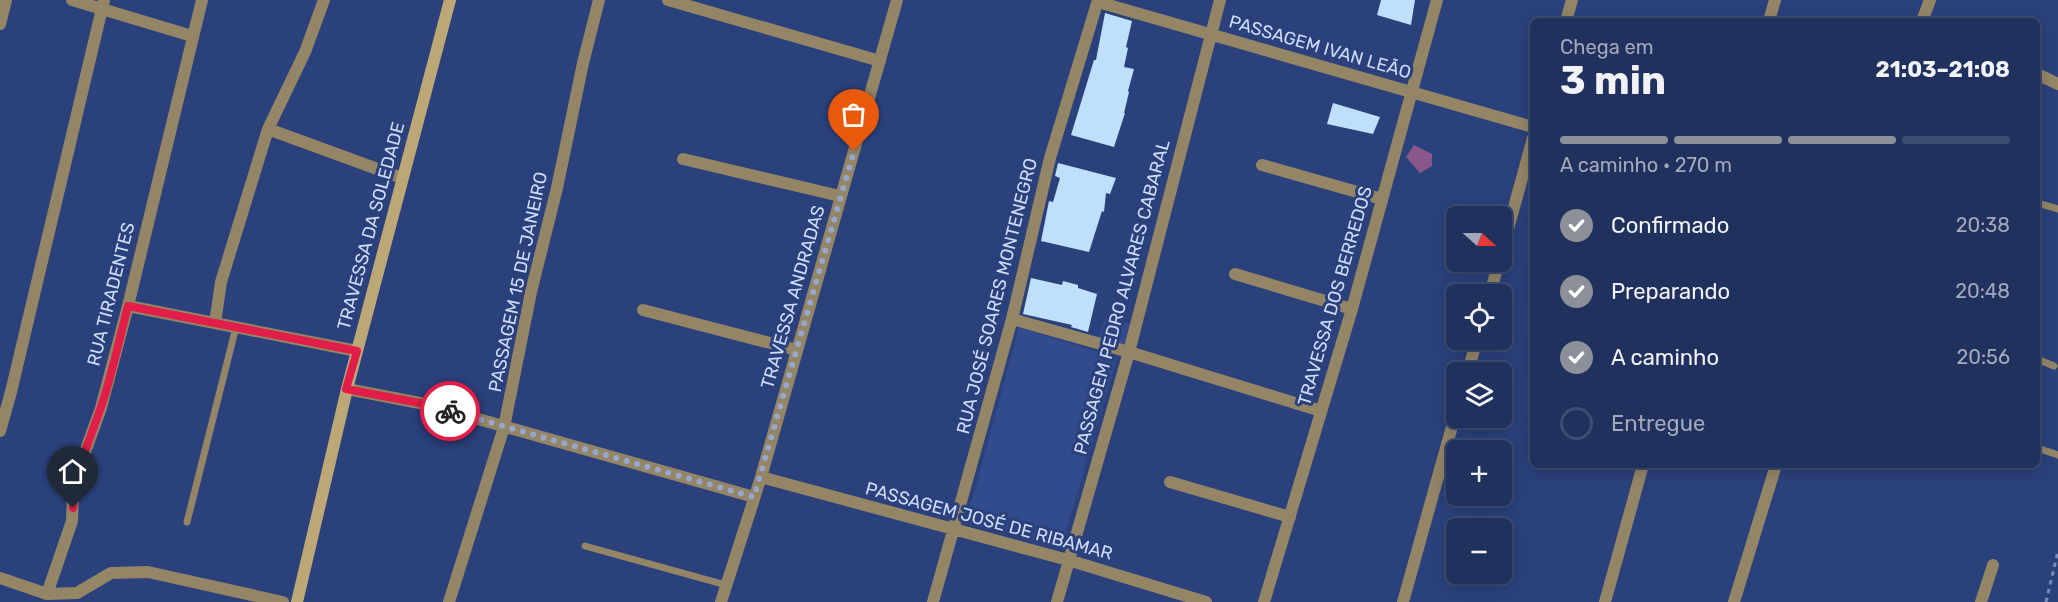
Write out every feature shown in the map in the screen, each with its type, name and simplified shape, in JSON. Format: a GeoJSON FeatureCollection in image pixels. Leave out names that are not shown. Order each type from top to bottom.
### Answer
{"type":"FeatureCollection","features":[{"type":"Feature","properties":{"kind":"main road","name":"TRAVESSA DA SOLEDADE"},"geometry":{"type":"LineString","coordinates":[[297,602],[346,389],[450,0]]}},
{"type":"Feature","properties":{"kind":"street"},"geometry":{"type":"LineString","coordinates":[[72,0],[103,4],[192,36]]}},
{"type":"Feature","properties":{"kind":"street","name":"RUA TIRADENTES"},"geometry":{"type":"LineString","coordinates":[[47,594],[72,521],[73,494],[81,463],[101,408],[128,306],[202,0]]}},
{"type":"Feature","properties":{"kind":"street"},"geometry":{"type":"LineString","coordinates":[[215,323],[221,282],[268,129],[305,52],[324,0]]}},
{"type":"Feature","properties":{"kind":"street","name":"PASSAGEM 15 DE JANEIRO"},"geometry":{"type":"LineString","coordinates":[[449,602],[504,427],[531,292],[599,0]]}},
{"type":"Feature","properties":{"kind":"street"},"geometry":{"type":"LineString","coordinates":[[668,0],[880,61]]}},
{"type":"Feature","properties":{"kind":"street","name":"TRAVESSA ANDRADAS"},"geometry":{"type":"LineString","coordinates":[[721,602],[761,477],[897,0]]}},
{"type":"Feature","properties":{"kind":"street","name":"PASSAGEM PEDRO ALVARES CABARAL"},"geometry":{"type":"LineString","coordinates":[[1057,602],[1129,352],[1220,0]]}},
{"type":"Feature","properties":{"kind":"street","name":"TRAVESSA DOS BERREDOS"},"geometry":{"type":"LineString","coordinates":[[1264,602],[1352,309],[1437,0]]}},
{"type":"Feature","properties":{"kind":"street"},"geometry":{"type":"LineString","coordinates":[[1567,18],[1572,0]]}},
{"type":"Feature","properties":{"kind":"street"},"geometry":{"type":"LineString","coordinates":[[1769,18],[1774,0]]}},
{"type":"Feature","properties":{"kind":"street"},"geometry":{"type":"LineString","coordinates":[[1923,18],[1930,0]]}},
{"type":"Feature","properties":{"kind":"street"},"geometry":{"type":"LineString","coordinates":[[0,24],[4,1]]}},
{"type":"Feature","properties":{"kind":"street","name":"PASSAGEM IVAN LEÃO"},"geometry":{"type":"LineString","coordinates":[[1098,1],[1530,126]]}},
{"type":"Feature","properties":{"kind":"street","name":"RUA JOSÉ SOARES MONTENEGRO"},"geometry":{"type":"LineString","coordinates":[[933,602],[955,530],[1012,319],[1050,158],[1098,1]]}},
{"type":"Feature","properties":{"kind":"street"},"geometry":{"type":"LineString","coordinates":[[0,431],[103,4]]}},
{"type":"Feature","properties":{"kind":"street"},"geometry":{"type":"LineString","coordinates":[[2040,75],[2058,84]]}},
{"type":"Feature","properties":{"kind":"street"},"geometry":{"type":"LineString","coordinates":[[268,129],[402,178]]}},
{"type":"Feature","properties":{"kind":"street"},"geometry":{"type":"LineString","coordinates":[[1512,215],[1530,149]]}},
{"type":"Feature","properties":{"kind":"street"},"geometry":{"type":"LineString","coordinates":[[683,159],[840,196]]}},
{"type":"Feature","properties":{"kind":"street"},"geometry":{"type":"LineString","coordinates":[[1262,165],[1383,199]]}},
{"type":"Feature","properties":{"kind":"street"},"geometry":{"type":"LineString","coordinates":[[1235,274],[1352,309]]}},
{"type":"Feature","properties":{"kind":"street"},"geometry":{"type":"LineString","coordinates":[[128,306],[357,351]]}},
{"type":"Feature","properties":{"kind":"street"},"geometry":{"type":"LineString","coordinates":[[643,310],[797,350]]}},
{"type":"Feature","properties":{"kind":"street"},"geometry":{"type":"LineString","coordinates":[[1012,319],[1321,411]]}},
{"type":"Feature","properties":{"kind":"street"},"geometry":{"type":"LineString","coordinates":[[346,389],[425,404],[754,497]]}},
{"type":"Feature","properties":{"kind":"street"},"geometry":{"type":"LineString","coordinates":[[1403,602],[1452,428]]}},
{"type":"Feature","properties":{"kind":"street"},"geometry":{"type":"LineString","coordinates":[[1605,602],[1642,468]]}},
{"type":"Feature","properties":{"kind":"street"},"geometry":{"type":"LineString","coordinates":[[1734,602],[1775,468]]}},
{"type":"Feature","properties":{"kind":"street","name":"PASSAGEM JOSÉ DE RIBAMAR"},"geometry":{"type":"LineString","coordinates":[[761,477],[1068,560],[1206,602]]}},
{"type":"Feature","properties":{"kind":"street"},"geometry":{"type":"LineString","coordinates":[[1170,482],[1290,517]]}},
{"type":"Feature","properties":{"kind":"street"},"geometry":{"type":"LineString","coordinates":[[1981,602],[1993,565]]}},
{"type":"Feature","properties":{"kind":"street"},"geometry":{"type":"LineString","coordinates":[[0,578],[47,594],[77,593],[111,573],[148,573],[283,602]]}},
{"type":"Feature","properties":{"kind":"lane"},"geometry":{"type":"LineString","coordinates":[[2040,203],[2058,209]]}},
{"type":"Feature","properties":{"kind":"lane"},"geometry":{"type":"LineString","coordinates":[[187,522],[236,327]]}},
{"type":"Feature","properties":{"kind":"lane"},"geometry":{"type":"LineString","coordinates":[[2040,360],[2054,366]]}},
{"type":"Feature","properties":{"kind":"lane"},"geometry":{"type":"LineString","coordinates":[[2040,449],[2058,455]]}},
{"type":"Feature","properties":{"kind":"lane"},"geometry":{"type":"LineString","coordinates":[[585,546],[726,585]]}},
{"type":"Feature","properties":{"kind":"path"},"geometry":{"type":"LineString","coordinates":[[2046,602],[2058,551]]}},
{"type":"Feature","properties":{"kind":"shaded area"},"geometry":{"type":"Polygon","coordinates":[[[1414,145],[1432,154],[1432,166],[1420,173],[1406,157],[1414,145]]]}},
{"type":"Feature","properties":{"kind":"shaded area"},"geometry":{"type":"Polygon","coordinates":[[[1106,317],[1131,324],[1125,346],[1097,339],[1106,317]]]}},
{"type":"Feature","properties":{"kind":"shaded area"},"geometry":{"type":"Polygon","coordinates":[[[1019,327],[1117,358],[1061,548],[966,523],[1019,327]]]}},
{"type":"Feature","properties":{"kind":"building"},"geometry":{"type":"Polygon","coordinates":[[[1381,0],[1415,0],[1411,25],[1377,15],[1381,0]]]}},
{"type":"Feature","properties":{"kind":"building"},"geometry":{"type":"Polygon","coordinates":[[[1105,13],[1132,21],[1124,67],[1134,69],[1125,113],[1114,147],[1071,135],[1094,60],[1096,60],[1105,13]]]}},
{"type":"Feature","properties":{"kind":"building"},"geometry":{"type":"Polygon","coordinates":[[[1333,103],[1380,117],[1373,134],[1327,124],[1333,103]]]}},
{"type":"Feature","properties":{"kind":"building"},"geometry":{"type":"Polygon","coordinates":[[[1058,163],[1116,178],[1110,194],[1106,193],[1104,212],[1102,211],[1089,252],[1041,241],[1049,201],[1053,202],[1060,178],[1055,176],[1058,163]]]}},
{"type":"Feature","properties":{"kind":"building"},"geometry":{"type":"Polygon","coordinates":[[[1031,278],[1062,285],[1063,281],[1097,294],[1088,332],[1071,327],[1072,325],[1023,314],[1031,278]]]}},
{"type":"Feature","properties":{"kind":"way so far"},"geometry":{"type":"LineString","coordinates":[[450,411],[754,497],[854,151]]}},
{"type":"Feature","properties":{"kind":"route"},"geometry":{"type":"LineString","coordinates":[[73,508],[73,494],[81,463],[101,408],[128,306],[357,351],[346,389],[450,411]]}}]}
